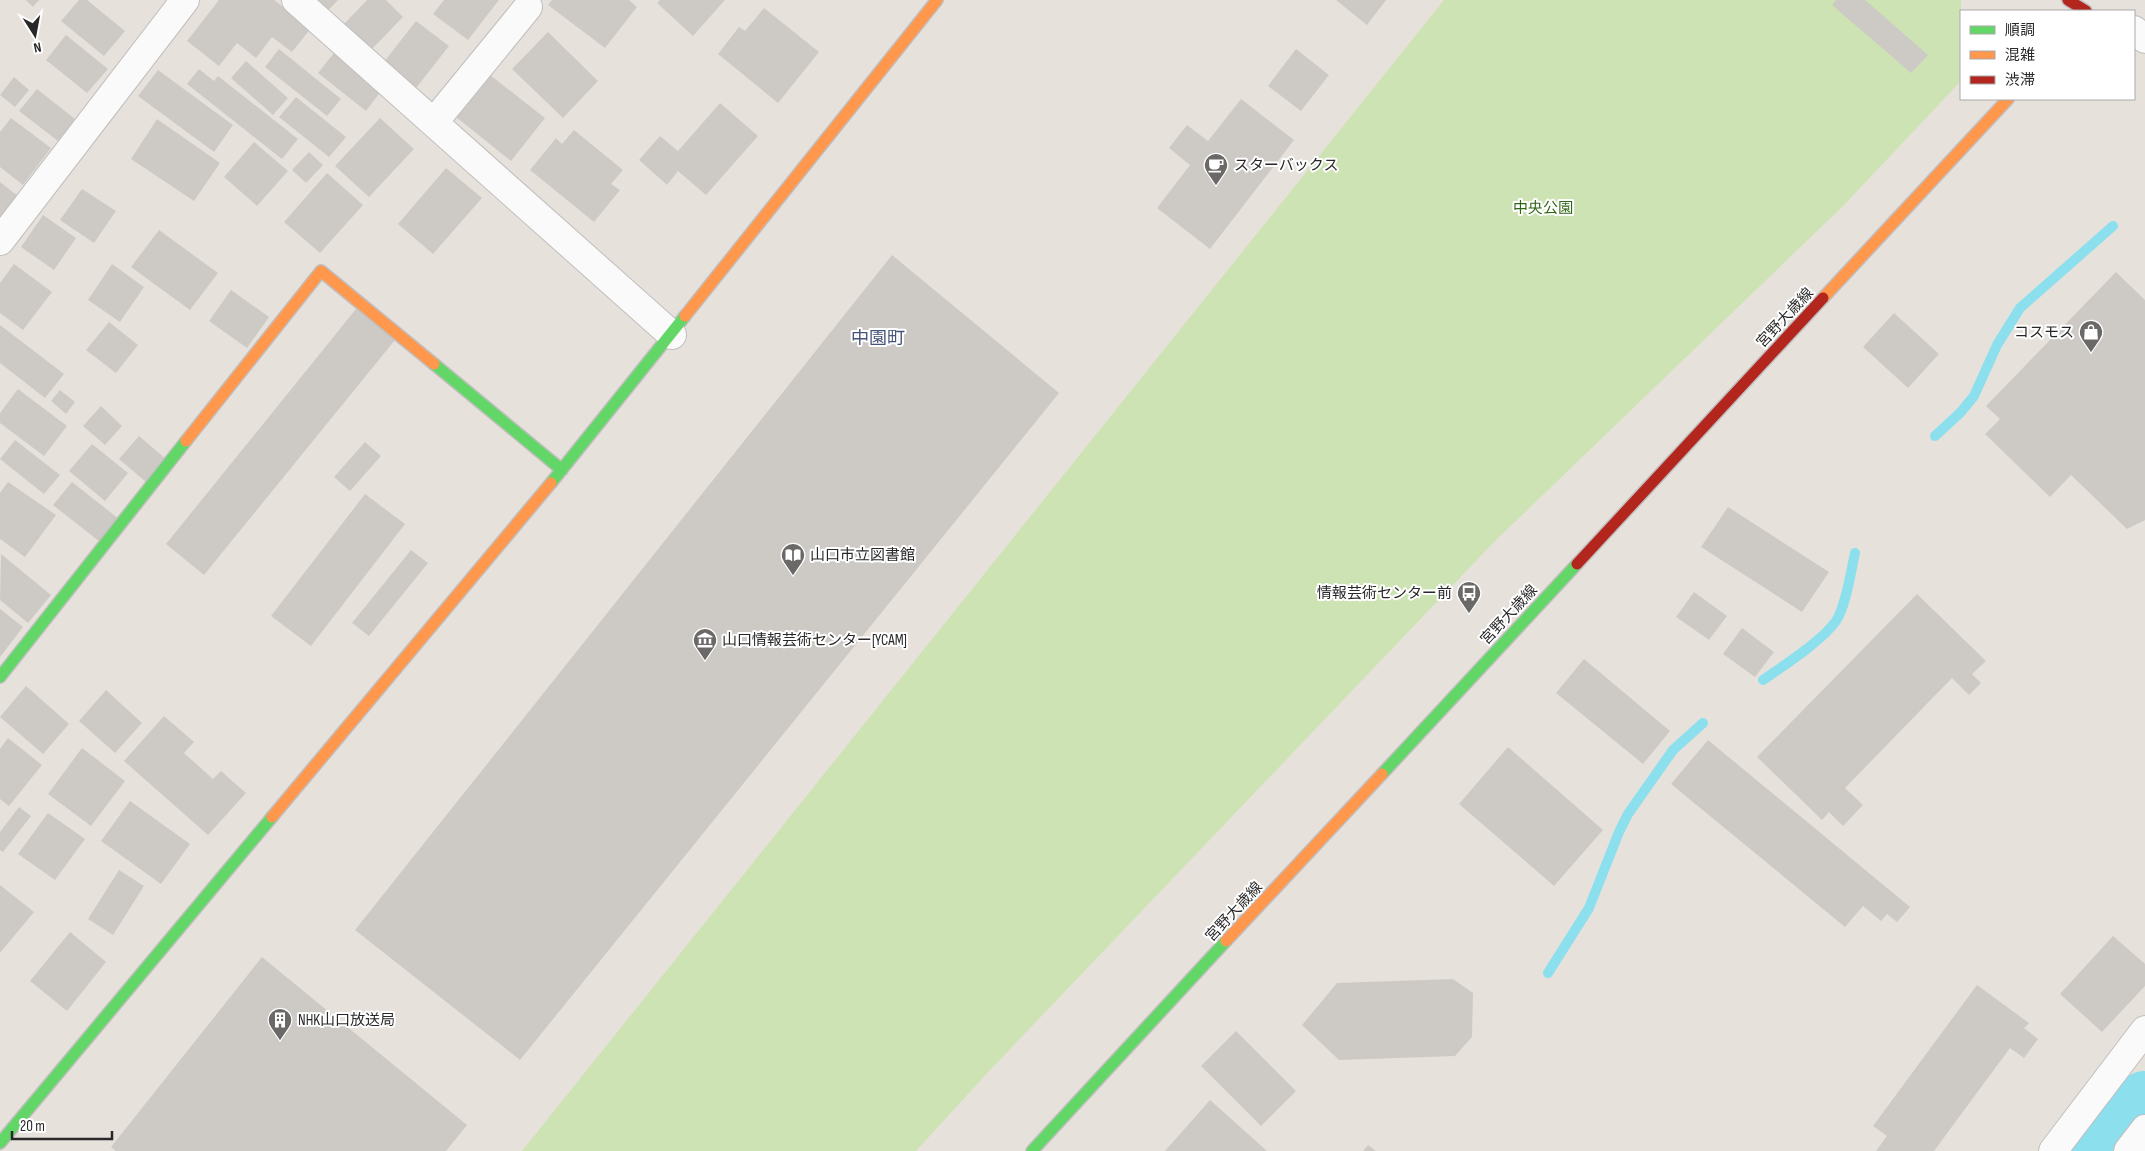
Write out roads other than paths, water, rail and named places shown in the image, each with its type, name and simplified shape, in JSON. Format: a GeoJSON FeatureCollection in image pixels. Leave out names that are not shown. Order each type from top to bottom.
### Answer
{"type":"FeatureCollection","features":[{"type":"Feature","properties":{"kind":"street"},"geometry":{"type":"LineString","coordinates":[[0,241],[185,0]]}},
{"type":"Feature","properties":{"kind":"street"},"geometry":{"type":"LineString","coordinates":[[296,0],[672,334]]}},
{"type":"Feature","properties":{"kind":"street"},"geometry":{"type":"LineString","coordinates":[[0,1143],[562,470],[937,0]]}},
{"type":"Feature","properties":{"kind":"street"},"geometry":{"type":"LineString","coordinates":[[2068,0],[2090,9]]}},
{"type":"Feature","properties":{"kind":"street"},"geometry":{"type":"LineString","coordinates":[[434,122],[528,7]]}},
{"type":"Feature","properties":{"kind":"street","name":"宮野大歳線"},"geometry":{"type":"LineString","coordinates":[[1032,1151],[2007,100]]}},
{"type":"Feature","properties":{"kind":"street"},"geometry":{"type":"LineString","coordinates":[[0,677],[321,271],[562,470]]}},
{"type":"Feature","properties":{"kind":"street"},"geometry":{"type":"LineString","coordinates":[[2053,1151],[2145,1030]]}},
{"type":"Feature","properties":{"kind":"street"},"geometry":{"type":"LineString","coordinates":[[2128,1151],[2145,1129]]}},
{"type":"Feature","properties":{"kind":"waterway"},"geometry":{"type":"LineString","coordinates":[[1935,436],[1960,413],[1974,396],[1997,345],[2020,308],[2113,226]]}},
{"type":"Feature","properties":{"kind":"waterway"},"geometry":{"type":"LineString","coordinates":[[1763,680],[1812,645],[1836,621],[1840,615],[1845,598],[1855,553]]}},
{"type":"Feature","properties":{"kind":"waterway"},"geometry":{"type":"LineString","coordinates":[[1548,973],[1589,908],[1628,814],[1673,750],[1703,723]]}},
{"type":"Feature","properties":{"kind":"waterway"},"geometry":{"type":"LineString","coordinates":[[2102,1151],[2145,1101]]}},
{"type":"Feature","properties":{"kind":"place","name":"スターバックス"},"geometry":{"type":"Point","coordinates":[1216,186]}},
{"type":"Feature","properties":{"kind":"place","name":"コスモス"},"geometry":{"type":"Point","coordinates":[2091,353]}},
{"type":"Feature","properties":{"kind":"place","name":"山口市立図書館"},"geometry":{"type":"Point","coordinates":[793,576]}},
{"type":"Feature","properties":{"kind":"place","name":"情報芸術センター前"},"geometry":{"type":"Point","coordinates":[1469,614]}},
{"type":"Feature","properties":{"kind":"place","name":"山口情報芸術センター[YCAM]"},"geometry":{"type":"Point","coordinates":[705,661]}},
{"type":"Feature","properties":{"kind":"place","name":"NHK山口放送局"},"geometry":{"type":"Point","coordinates":[280,1041]}},
{"type":"Feature","properties":{"kind":"district","name":"中園町"},"geometry":{"type":"Point","coordinates":[878,338]}},
{"type":"Feature","properties":{"kind":"park label","name":"中央公園"},"geometry":{"type":"Point","coordinates":[1543,208]}}]}
